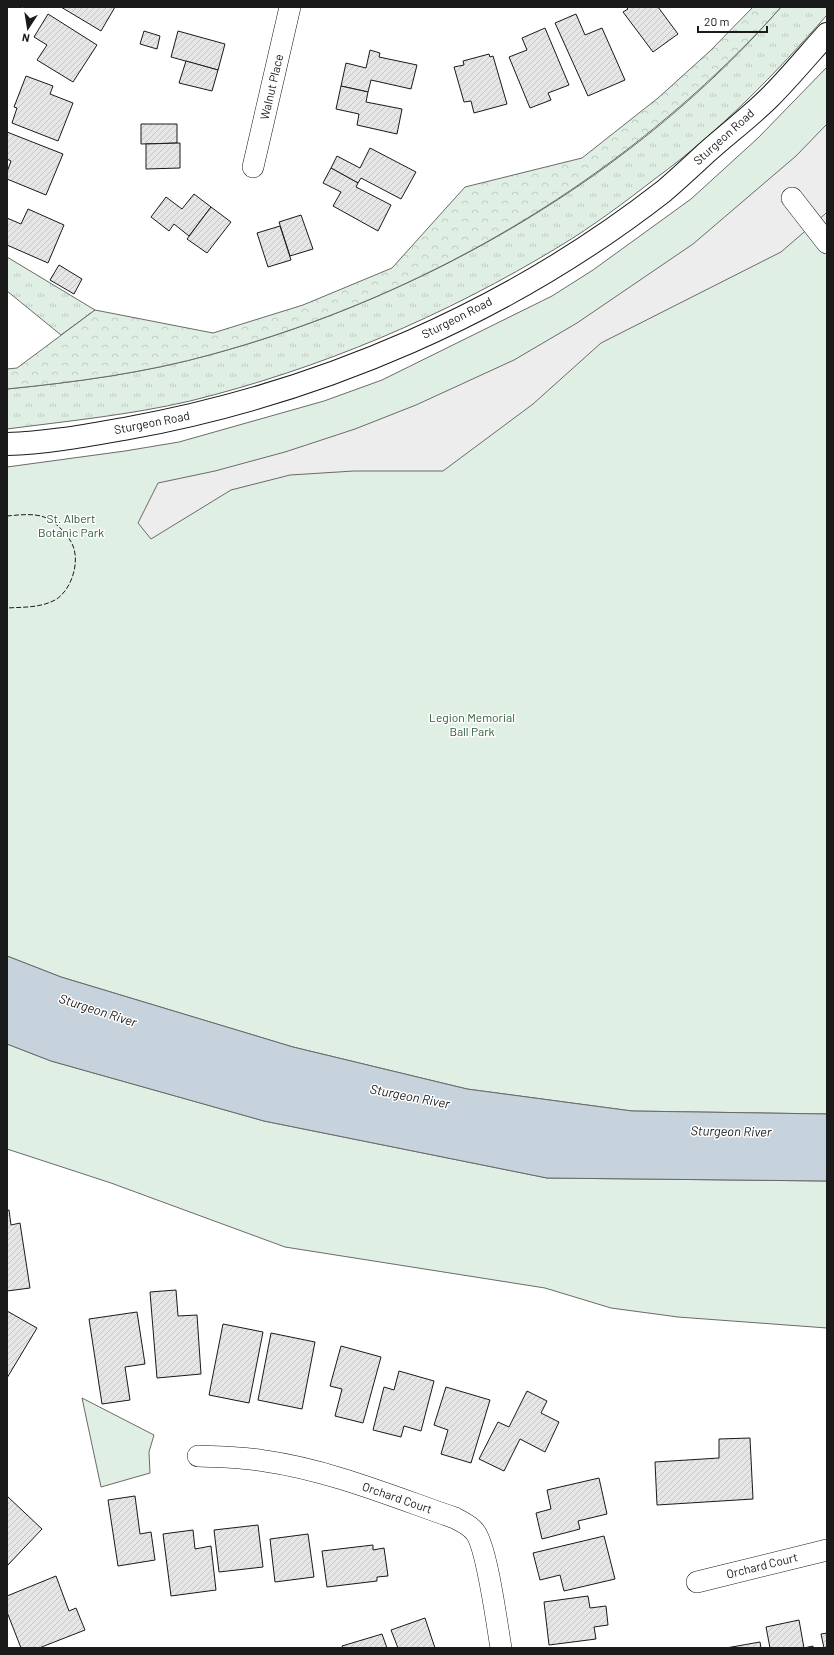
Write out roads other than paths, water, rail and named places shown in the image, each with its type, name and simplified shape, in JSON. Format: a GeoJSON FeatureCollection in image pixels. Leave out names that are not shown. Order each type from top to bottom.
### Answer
{"type":"FeatureCollection","features":[{"type":"Feature","properties":{"kind":"main road","name":"Sturgeon Road"},"geometry":{"type":"LineString","coordinates":[[7,444],[92,435],[166,422],[246,402],[345,369],[428,334],[519,287],[597,239],[664,190],[769,97],[827,34]]}},
{"type":"Feature","properties":{"kind":"street","name":"Walnut Place"},"geometry":{"type":"LineString","coordinates":[[253,167],[290,7]]}},
{"type":"Feature","properties":{"kind":"street"},"geometry":{"type":"LineString","coordinates":[[792,198],[827,243]]}},
{"type":"Feature","properties":{"kind":"street","name":"Orchard Court"},"geometry":{"type":"LineString","coordinates":[[198,1456],[232,1457],[284,1464],[344,1480],[455,1518],[466,1524],[476,1532],[483,1549],[501,1648]]}},
{"type":"Feature","properties":{"kind":"street","name":"Orchard Court"},"geometry":{"type":"LineString","coordinates":[[697,1582],[827,1550]]}},
{"type":"Feature","properties":{"kind":"water","name":"Sturgeon River"},"geometry":{"type":"Polygon","coordinates":[[[7,956],[61,977],[293,1047],[467,1089],[632,1111],[827,1114],[827,1181],[547,1178],[264,1121],[51,1061],[7,1044],[7,956]]]}},
{"type":"Feature","properties":{"kind":"park label","name":"St. Albert Botanic Park"},"geometry":{"type":"Point","coordinates":[71,526]}},
{"type":"Feature","properties":{"kind":"park label","name":"Legion Memorial Ball Park"},"geometry":{"type":"Point","coordinates":[472,725]}}]}
